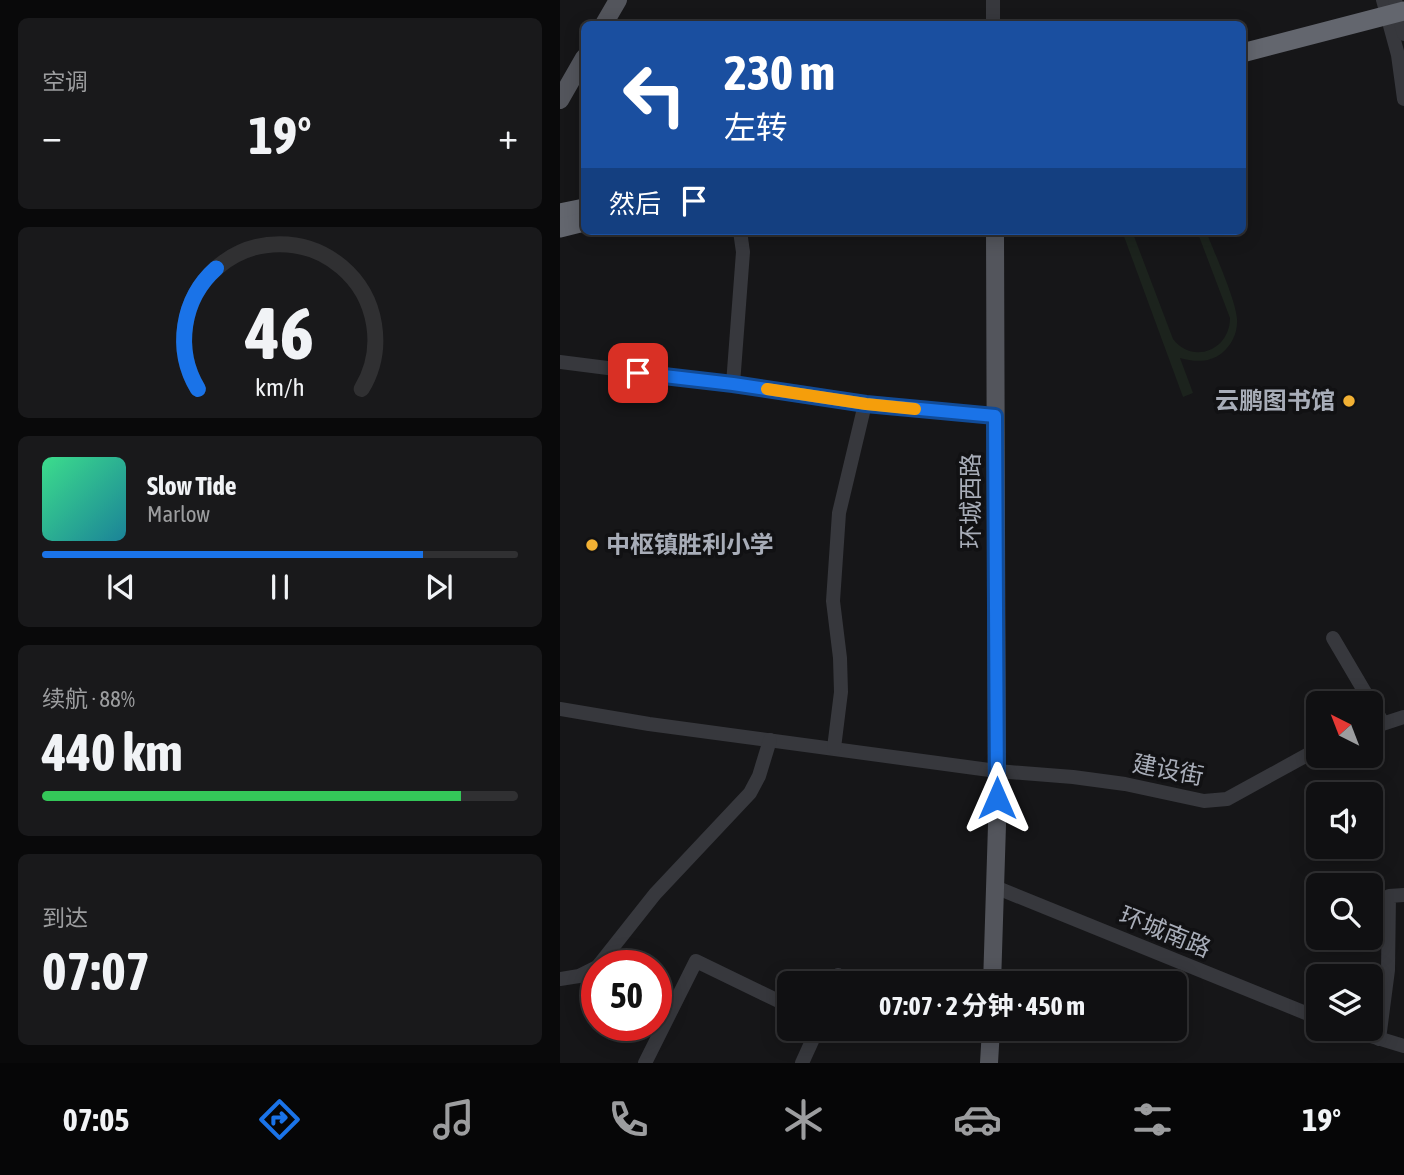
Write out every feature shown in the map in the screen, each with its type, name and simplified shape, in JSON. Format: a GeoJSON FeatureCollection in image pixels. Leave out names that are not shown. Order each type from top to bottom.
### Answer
{"type":"FeatureCollection","features":[{"type":"Feature","properties":{"kind":"highway"},"geometry":{"type":"LineString","coordinates":[[1246,52],[1396,16]]}},
{"type":"Feature","properties":{"kind":"highway"},"geometry":{"type":"LineString","coordinates":[[1246,65],[1396,16]]}},
{"type":"Feature","properties":{"kind":"highway"},"geometry":{"type":"LineString","coordinates":[[560,213],[581,209]]}},
{"type":"Feature","properties":{"kind":"highway"},"geometry":{"type":"LineString","coordinates":[[560,228],[581,223]]}},
{"type":"Feature","properties":{"kind":"main road"},"geometry":{"type":"LineString","coordinates":[[606,21],[618,0]]}},
{"type":"Feature","properties":{"kind":"main road"},"geometry":{"type":"LineString","coordinates":[[560,100],[581,63]]}},
{"type":"Feature","properties":{"kind":"main road","name":"环城西路"},"geometry":{"type":"LineString","coordinates":[[992,971],[997,771],[995,235]]}},
{"type":"Feature","properties":{"kind":"main road"},"geometry":{"type":"LineString","coordinates":[[989,1063],[991,1041]]}},
{"type":"Feature","properties":{"kind":"street"},"geometry":{"type":"LineString","coordinates":[[993,0],[993,21]]}},
{"type":"Feature","properties":{"kind":"street"},"geometry":{"type":"LineString","coordinates":[[1396,16],[1404,99]]}},
{"type":"Feature","properties":{"kind":"street"},"geometry":{"type":"LineString","coordinates":[[733,384],[743,253],[741,235]]}},
{"type":"Feature","properties":{"kind":"street"},"geometry":{"type":"LineString","coordinates":[[560,362],[866,404],[995,416]]}},
{"type":"Feature","properties":{"kind":"street"},"geometry":{"type":"LineString","coordinates":[[834,748],[841,692],[833,601],[839,513],[866,404]]}},
{"type":"Feature","properties":{"kind":"street"},"geometry":{"type":"LineString","coordinates":[[1333,638],[1360,691]]}},
{"type":"Feature","properties":{"kind":"street","name":"建设街"},"geometry":{"type":"LineString","coordinates":[[560,709],[652,725],[997,771],[1125,784],[1204,802],[1227,799],[1306,756]]}},
{"type":"Feature","properties":{"kind":"street"},"geometry":{"type":"LineString","coordinates":[[1383,724],[1404,717]]}},
{"type":"Feature","properties":{"kind":"street"},"geometry":{"type":"LineString","coordinates":[[610,950],[654,894],[750,793],[759,776],[770,740]]}},
{"type":"Feature","properties":{"kind":"street","name":"环城南路"},"geometry":{"type":"LineString","coordinates":[[995,887],[1306,1013]]}},
{"type":"Feature","properties":{"kind":"street"},"geometry":{"type":"LineString","coordinates":[[1383,1013],[1388,970],[1389,896],[1404,895]]}},
{"type":"Feature","properties":{"kind":"street"},"geometry":{"type":"LineString","coordinates":[[645,1063],[696,961],[777,1000]]}},
{"type":"Feature","properties":{"kind":"street"},"geometry":{"type":"LineString","coordinates":[[560,979],[581,975]]}},
{"type":"Feature","properties":{"kind":"street"},"geometry":{"type":"LineString","coordinates":[[1383,1040],[1404,1046]]}},
{"type":"Feature","properties":{"kind":"street"},"geometry":{"type":"LineString","coordinates":[[802,1063],[810,1041]]}},
{"type":"Feature","properties":{"kind":"shaded area"},"geometry":{"type":"Polygon","coordinates":[[[1123,235],[1134,235],[1173,339],[1181,347],[1200,352],[1217,346],[1224,338],[1230,318],[1199,235],[1208,235],[1233,300],[1237,324],[1226,350],[1212,359],[1202,361],[1180,358],[1193,393],[1183,397],[1123,235]]]}},
{"type":"Feature","properties":{"kind":"slow traffic"},"geometry":{"type":"LineString","coordinates":[[767,389],[915,409]]}},
{"type":"Feature","properties":{"kind":"place","name":"云鹏图书馆"},"geometry":{"type":"Point","coordinates":[1349,401]}},
{"type":"Feature","properties":{"kind":"place","name":"中枢镇胜利小学"},"geometry":{"type":"Point","coordinates":[592,545]}},
{"type":"Feature","properties":{"kind":"route"},"geometry":{"type":"LineString","coordinates":[[638,373],[866,404],[995,416],[997,798]]}}]}
